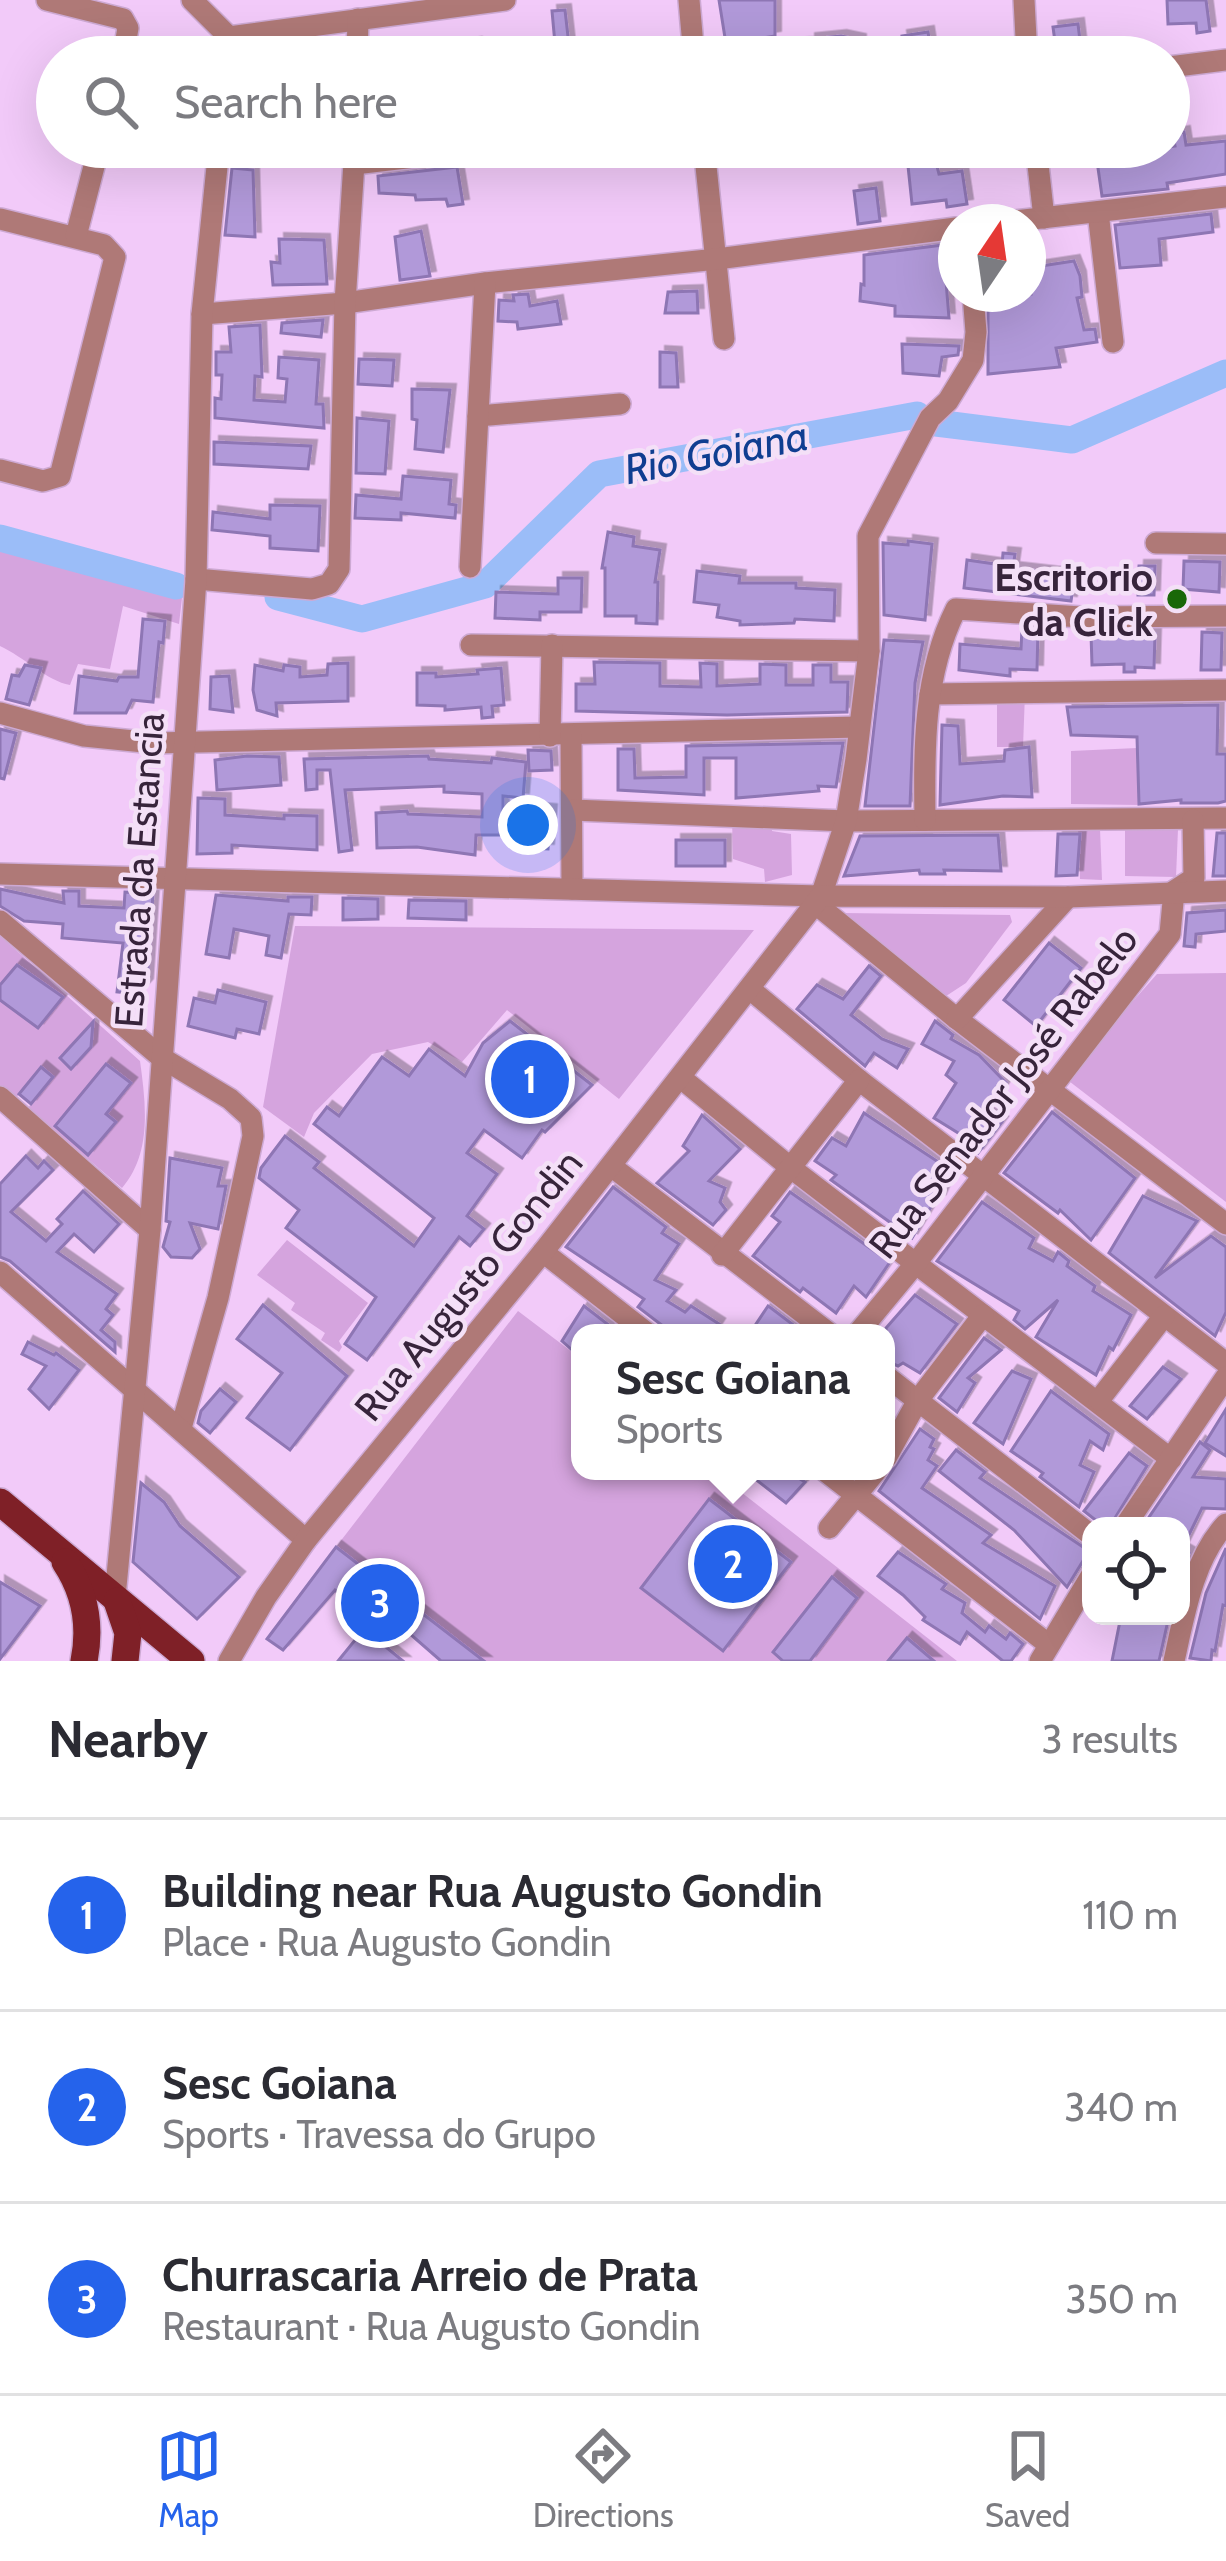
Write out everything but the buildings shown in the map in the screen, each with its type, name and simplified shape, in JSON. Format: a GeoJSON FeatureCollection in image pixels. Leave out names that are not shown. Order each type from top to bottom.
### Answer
{"type":"FeatureCollection","features":[{"type":"Feature","properties":{"kind":"main road"},"geometry":{"type":"LineString","coordinates":[[0,1502],[191,1661]]}},
{"type":"Feature","properties":{"kind":"main road"},"geometry":{"type":"LineString","coordinates":[[60,1553],[82,1597],[87,1622],[85,1661]]}},
{"type":"Feature","properties":{"kind":"main road"},"geometry":{"type":"LineString","coordinates":[[85,1661],[102,1614],[115,1597]]}},
{"type":"Feature","properties":{"kind":"main road"},"geometry":{"type":"LineString","coordinates":[[115,1597],[128,1633],[125,1661]]}},
{"type":"Feature","properties":{"kind":"street"},"geometry":{"type":"LineString","coordinates":[[47,0],[123,19],[127,36]]}},
{"type":"Feature","properties":{"kind":"street"},"geometry":{"type":"LineString","coordinates":[[192,0],[220,36]]}},
{"type":"Feature","properties":{"kind":"street"},"geometry":{"type":"LineString","coordinates":[[279,36],[358,19],[505,0]]}},
{"type":"Feature","properties":{"kind":"street"},"geometry":{"type":"LineString","coordinates":[[689,0],[692,36]]}},
{"type":"Feature","properties":{"kind":"street"},"geometry":{"type":"LineString","coordinates":[[1024,0],[1026,36]]}},
{"type":"Feature","properties":{"kind":"street"},"geometry":{"type":"LineString","coordinates":[[358,19],[358,36]]}},
{"type":"Feature","properties":{"kind":"street"},"geometry":{"type":"LineString","coordinates":[[1190,64],[1226,60]]}},
{"type":"Feature","properties":{"kind":"street"},"geometry":{"type":"LineString","coordinates":[[76,236],[94,168]]}},
{"type":"Feature","properties":{"kind":"street","name":"Estrada da Estancia"},"geometry":{"type":"LineString","coordinates":[[115,1597],[150,1230],[175,882],[196,579],[202,314],[217,168]]}},
{"type":"Feature","properties":{"kind":"street"},"geometry":{"type":"LineString","coordinates":[[196,579],[312,589],[329,584],[339,569],[353,168]]}},
{"type":"Feature","properties":{"kind":"street"},"geometry":{"type":"LineString","coordinates":[[706,168],[724,339]]}},
{"type":"Feature","properties":{"kind":"street"},"geometry":{"type":"LineString","coordinates":[[1038,168],[1042,204]]}},
{"type":"Feature","properties":{"kind":"street"},"geometry":{"type":"LineString","coordinates":[[1046,218],[1226,196]]}},
{"type":"Feature","properties":{"kind":"street"},"geometry":{"type":"LineString","coordinates":[[1098,212],[1113,342]]}},
{"type":"Feature","properties":{"kind":"street"},"geometry":{"type":"LineString","coordinates":[[0,218],[104,245],[115,257],[63,468],[53,481],[0,470]]}},
{"type":"Feature","properties":{"kind":"street"},"geometry":{"type":"LineString","coordinates":[[202,314],[345,303],[938,230]]}},
{"type":"Feature","properties":{"kind":"street"},"geometry":{"type":"LineString","coordinates":[[470,567],[485,283]]}},
{"type":"Feature","properties":{"kind":"street","name":"Rua Augusto Gondin"},"geometry":{"type":"LineString","coordinates":[[230,1661],[306,1540],[543,1252],[819,900],[846,821],[859,727],[869,651],[868,536],[930,418],[948,401],[973,360],[974,312]]}},
{"type":"Feature","properties":{"kind":"street"},"geometry":{"type":"LineString","coordinates":[[478,416],[620,404]]}},
{"type":"Feature","properties":{"kind":"street"},"geometry":{"type":"LineString","coordinates":[[1156,543],[1226,544]]}},
{"type":"Feature","properties":{"kind":"street"},"geometry":{"type":"LineString","coordinates":[[926,820],[923,733],[956,609],[1081,617],[1226,616]]}},
{"type":"Feature","properties":{"kind":"street"},"geometry":{"type":"LineString","coordinates":[[471,645],[869,651]]}},
{"type":"Feature","properties":{"kind":"street"},"geometry":{"type":"LineString","coordinates":[[552,645],[573,810],[572,889]]}},
{"type":"Feature","properties":{"kind":"street"},"geometry":{"type":"LineString","coordinates":[[930,694],[1226,690]]}},
{"type":"Feature","properties":{"kind":"street"},"geometry":{"type":"LineString","coordinates":[[0,713],[105,739],[184,742],[859,727]]}},
{"type":"Feature","properties":{"kind":"street"},"geometry":{"type":"LineString","coordinates":[[573,810],[846,821],[1226,818]]}},
{"type":"Feature","properties":{"kind":"street","name":"Rua Senador José Rabelo"},"geometry":{"type":"LineString","coordinates":[[865,1324],[1171,934],[1174,891],[1194,878],[1193,820]]}},
{"type":"Feature","properties":{"kind":"street"},"geometry":{"type":"LineString","coordinates":[[0,874],[819,900],[1226,892]]}},
{"type":"Feature","properties":{"kind":"street"},"geometry":{"type":"LineString","coordinates":[[957,1018],[1067,896]]}},
{"type":"Feature","properties":{"kind":"street"},"geometry":{"type":"LineString","coordinates":[[819,900],[957,1018],[1226,1224]]}},
{"type":"Feature","properties":{"kind":"street"},"geometry":{"type":"LineString","coordinates":[[0,921],[162,1058],[230,1099],[253,1124],[218,1298],[181,1428]]}},
{"type":"Feature","properties":{"kind":"street"},"geometry":{"type":"LineString","coordinates":[[751,990],[859,1080],[1226,1364]]}},
{"type":"Feature","properties":{"kind":"street"},"geometry":{"type":"LineString","coordinates":[[681,1078],[1171,1459]]}},
{"type":"Feature","properties":{"kind":"street"},"geometry":{"type":"LineString","coordinates":[[722,1255],[859,1080]]}},
{"type":"Feature","properties":{"kind":"street"},"geometry":{"type":"LineString","coordinates":[[0,1097],[150,1230]]}},
{"type":"Feature","properties":{"kind":"street"},"geometry":{"type":"LineString","coordinates":[[611,1166],[817,1324]]}},
{"type":"Feature","properties":{"kind":"street"},"geometry":{"type":"LineString","coordinates":[[543,1252],[635,1324]]}},
{"type":"Feature","properties":{"kind":"street"},"geometry":{"type":"LineString","coordinates":[[0,1272],[306,1540]]}},
{"type":"Feature","properties":{"kind":"street"},"geometry":{"type":"LineString","coordinates":[[895,1442],[918,1400],[983,1316]]}},
{"type":"Feature","properties":{"kind":"street"},"geometry":{"type":"LineString","coordinates":[[1099,1400],[1164,1316]]}},
{"type":"Feature","properties":{"kind":"street"},"geometry":{"type":"LineString","coordinates":[[1131,1517],[1226,1377]]}},
{"type":"Feature","properties":{"kind":"street"},"geometry":{"type":"LineString","coordinates":[[895,1383],[1082,1528]]}},
{"type":"Feature","properties":{"kind":"street"},"geometry":{"type":"LineString","coordinates":[[836,1480],[1044,1652],[1082,1591]]}},
{"type":"Feature","properties":{"kind":"street"},"geometry":{"type":"LineString","coordinates":[[829,1528],[869,1480]]}},
{"type":"Feature","properties":{"kind":"street"},"geometry":{"type":"LineString","coordinates":[[1174,1661],[1193,1588],[1226,1524]]}},
{"type":"Feature","properties":{"kind":"shaded area"},"geometry":{"type":"Polygon","coordinates":[[[0,551],[182,598],[179,624],[123,606],[110,669],[78,664],[70,685],[61,683],[0,646],[0,551]]]}},
{"type":"Feature","properties":{"kind":"shaded area"},"geometry":{"type":"Polygon","coordinates":[[[997,693],[1025,693],[1023,747],[997,747],[997,693]]]}},
{"type":"Feature","properties":{"kind":"shaded area"},"geometry":{"type":"Polygon","coordinates":[[[1137,748],[1139,805],[1071,804],[1071,751],[1137,748]]]}},
{"type":"Feature","properties":{"kind":"shaded area"},"geometry":{"type":"Polygon","coordinates":[[[732,818],[771,819],[772,831],[791,834],[792,875],[765,882],[764,869],[733,859],[732,818]]]}},
{"type":"Feature","properties":{"kind":"shaded area"},"geometry":{"type":"Polygon","coordinates":[[[1078,827],[1100,829],[1102,880],[1080,879],[1078,827]]]}},
{"type":"Feature","properties":{"kind":"shaded area"},"geometry":{"type":"Polygon","coordinates":[[[1125,828],[1178,829],[1176,877],[1125,876],[1125,828]]]}},
{"type":"Feature","properties":{"kind":"shaded area"},"geometry":{"type":"Polygon","coordinates":[[[842,913],[1010,915],[1012,922],[966,983],[940,1000],[842,913]]]}},
{"type":"Feature","properties":{"kind":"shaded area"},"geometry":{"type":"Polygon","coordinates":[[[295,926],[754,930],[619,1099],[507,1010],[462,1062],[428,1042],[372,1054],[314,1113],[304,1137],[263,1107],[295,926]]]}},
{"type":"Feature","properties":{"kind":"shaded area"},"geometry":{"type":"Polygon","coordinates":[[[0,936],[140,1061],[145,1111],[142,1144],[122,1188],[28,1108],[52,1076],[40,1068],[16,1098],[0,1085],[0,936]]]}},
{"type":"Feature","properties":{"kind":"shaded area"},"geometry":{"type":"Polygon","coordinates":[[[1226,973],[1226,1202],[1065,1078],[1157,974],[1226,973]]]}},
{"type":"Feature","properties":{"kind":"shaded area"},"geometry":{"type":"Polygon","coordinates":[[[287,1240],[368,1303],[339,1341],[339,1352],[321,1340],[325,1333],[291,1310],[295,1303],[257,1275],[287,1240]]]}},
{"type":"Feature","properties":{"kind":"shaded area"},"geometry":{"type":"Polygon","coordinates":[[[518,1311],[571,1351],[571,1480],[726,1480],[957,1661],[484,1661],[336,1547],[518,1311]]]}},
{"type":"Feature","properties":{"kind":"waterway","name":"Rio Goiana"},"geometry":{"type":"LineString","coordinates":[[936,423],[1072,440],[1226,373]]}},
{"type":"Feature","properties":{"kind":"waterway","name":"Rio Goiana"},"geometry":{"type":"LineString","coordinates":[[278,597],[362,619],[485,585],[599,474],[917,415]]}},
{"type":"Feature","properties":{"kind":"waterway","name":"Rio Goiana"},"geometry":{"type":"LineString","coordinates":[[0,538],[176,586]]}},
{"type":"Feature","properties":{"kind":"place","name":"Escritorio da Click"},"geometry":{"type":"Point","coordinates":[1177,599]}},
{"type":"Feature","properties":{"kind":"place","name":"Building near Rua Augusto Gondin"},"geometry":{"type":"Point","coordinates":[530,1079]}},
{"type":"Feature","properties":{"kind":"place","name":"Sesc Goiana"},"geometry":{"type":"Point","coordinates":[733,1564]}},
{"type":"Feature","properties":{"kind":"place","name":"Churrascaria Arreio de Prata"},"geometry":{"type":"Point","coordinates":[380,1603]}}]}
